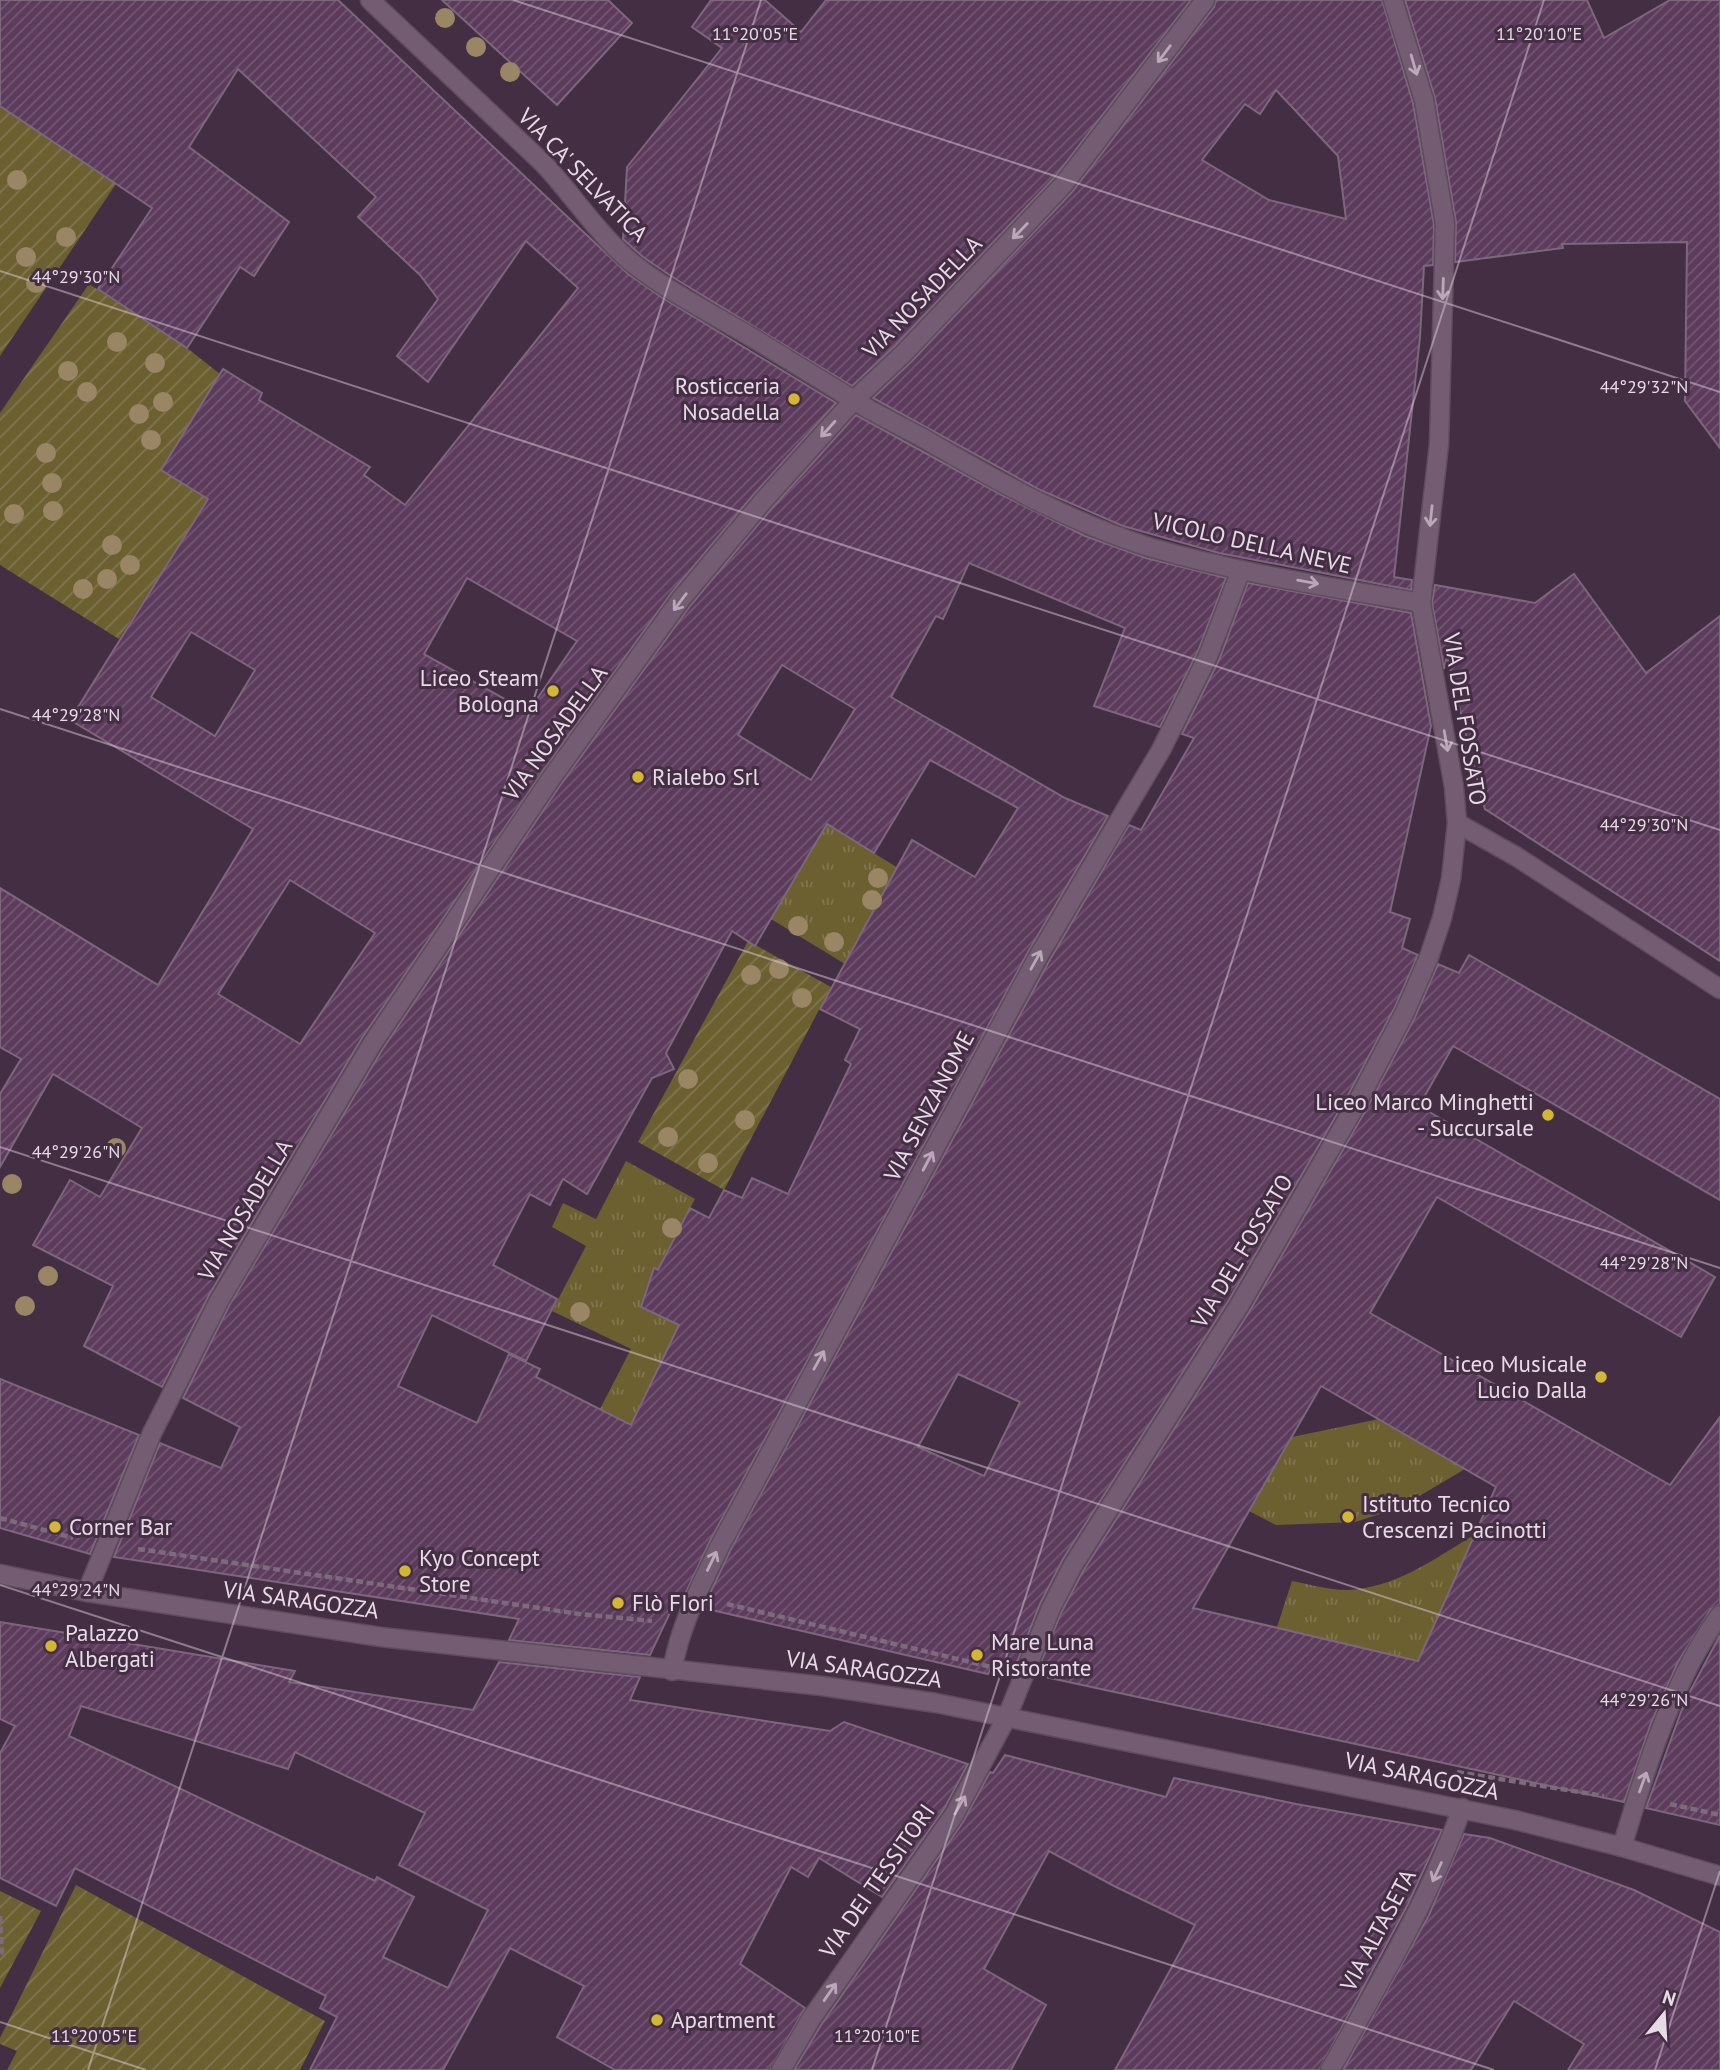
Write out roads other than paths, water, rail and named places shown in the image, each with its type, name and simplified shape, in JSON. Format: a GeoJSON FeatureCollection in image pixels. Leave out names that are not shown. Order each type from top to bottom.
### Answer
{"type":"FeatureCollection","features":[{"type":"Feature","properties":{"kind":"street","name":"VIA CA' SELVATICA"},"geometry":{"type":"LineString","coordinates":[[370,0],[544,164],[623,255],[651,276],[854,400]]}},
{"type":"Feature","properties":{"kind":"street","name":"VIA NOSADELLA"},"geometry":{"type":"LineString","coordinates":[[87,1592],[146,1446],[219,1301],[372,1044],[550,780],[681,599],[763,501],[854,400],[904,353],[1063,185],[1205,0]]}},
{"type":"Feature","properties":{"kind":"street","name":"VIA DEL FOSSATO"},"geometry":{"type":"LineString","coordinates":[[1007,1717],[1051,1608],[1073,1565],[1239,1306],[1357,1103],[1405,1012],[1429,957],[1451,879],[1457,823],[1454,787],[1421,603],[1438,444],[1446,224],[1424,100],[1393,0]]}},
{"type":"Feature","properties":{"kind":"street","name":"VICOLO DELLA NEVE"},"geometry":{"type":"LineString","coordinates":[[854,400],[1036,501],[1090,525],[1149,546],[1241,570],[1421,603]]}},
{"type":"Feature","properties":{"kind":"street","name":"VIA SENZANOME"},"geometry":{"type":"LineString","coordinates":[[672,1671],[689,1609],[726,1533],[1038,957],[1161,750],[1204,666],[1241,570]]}},
{"type":"Feature","properties":{"kind":"street"},"geometry":{"type":"LineString","coordinates":[[1457,823],[1517,858],[1720,989]]}},
{"type":"Feature","properties":{"kind":"street","name":"VIA SARAGOZZA"},"geometry":{"type":"LineString","coordinates":[[0,1574],[87,1592],[381,1637],[869,1692],[1462,1808],[1622,1847],[1717,1876]]}},
{"type":"Feature","properties":{"kind":"street"},"geometry":{"type":"LineString","coordinates":[[1622,1847],[1664,1723],[1697,1653],[1720,1615]]}},
{"type":"Feature","properties":{"kind":"street","name":"VIA DEI TESSITORI"},"geometry":{"type":"LineString","coordinates":[[781,2070],[811,2019],[954,1815],[1007,1717]]}},
{"type":"Feature","properties":{"kind":"street","name":"VIA ALTASETA"},"geometry":{"type":"LineString","coordinates":[[1330,2070],[1412,1924],[1442,1860],[1462,1808]]}},
{"type":"Feature","properties":{"kind":"place","name":"Rosticceria Nosadella"},"geometry":{"type":"Point","coordinates":[794,399]}},
{"type":"Feature","properties":{"kind":"place","name":"Liceo Steam Bologna"},"geometry":{"type":"Point","coordinates":[553,691]}},
{"type":"Feature","properties":{"kind":"place","name":"Rialebo Srl"},"geometry":{"type":"Point","coordinates":[638,777]}},
{"type":"Feature","properties":{"kind":"place","name":"Liceo Marco Minghetti - Succursale"},"geometry":{"type":"Point","coordinates":[1548,1115]}},
{"type":"Feature","properties":{"kind":"place","name":"Liceo Musicale Lucio Dalla"},"geometry":{"type":"Point","coordinates":[1601,1377]}},
{"type":"Feature","properties":{"kind":"place","name":"Istituto Tecnico Crescenzi Pacinotti"},"geometry":{"type":"Point","coordinates":[1348,1517]}},
{"type":"Feature","properties":{"kind":"place","name":"Corner Bar"},"geometry":{"type":"Point","coordinates":[55,1527]}},
{"type":"Feature","properties":{"kind":"place","name":"Kyo Concept Store"},"geometry":{"type":"Point","coordinates":[405,1571]}},
{"type":"Feature","properties":{"kind":"place","name":"Flò FIori"},"geometry":{"type":"Point","coordinates":[618,1603]}},
{"type":"Feature","properties":{"kind":"place","name":"Palazzo Albergati"},"geometry":{"type":"Point","coordinates":[51,1646]}},
{"type":"Feature","properties":{"kind":"place","name":"Mare Luna Ristorante"},"geometry":{"type":"Point","coordinates":[977,1655]}},
{"type":"Feature","properties":{"kind":"place","name":"Apartment"},"geometry":{"type":"Point","coordinates":[657,2020]}}]}
